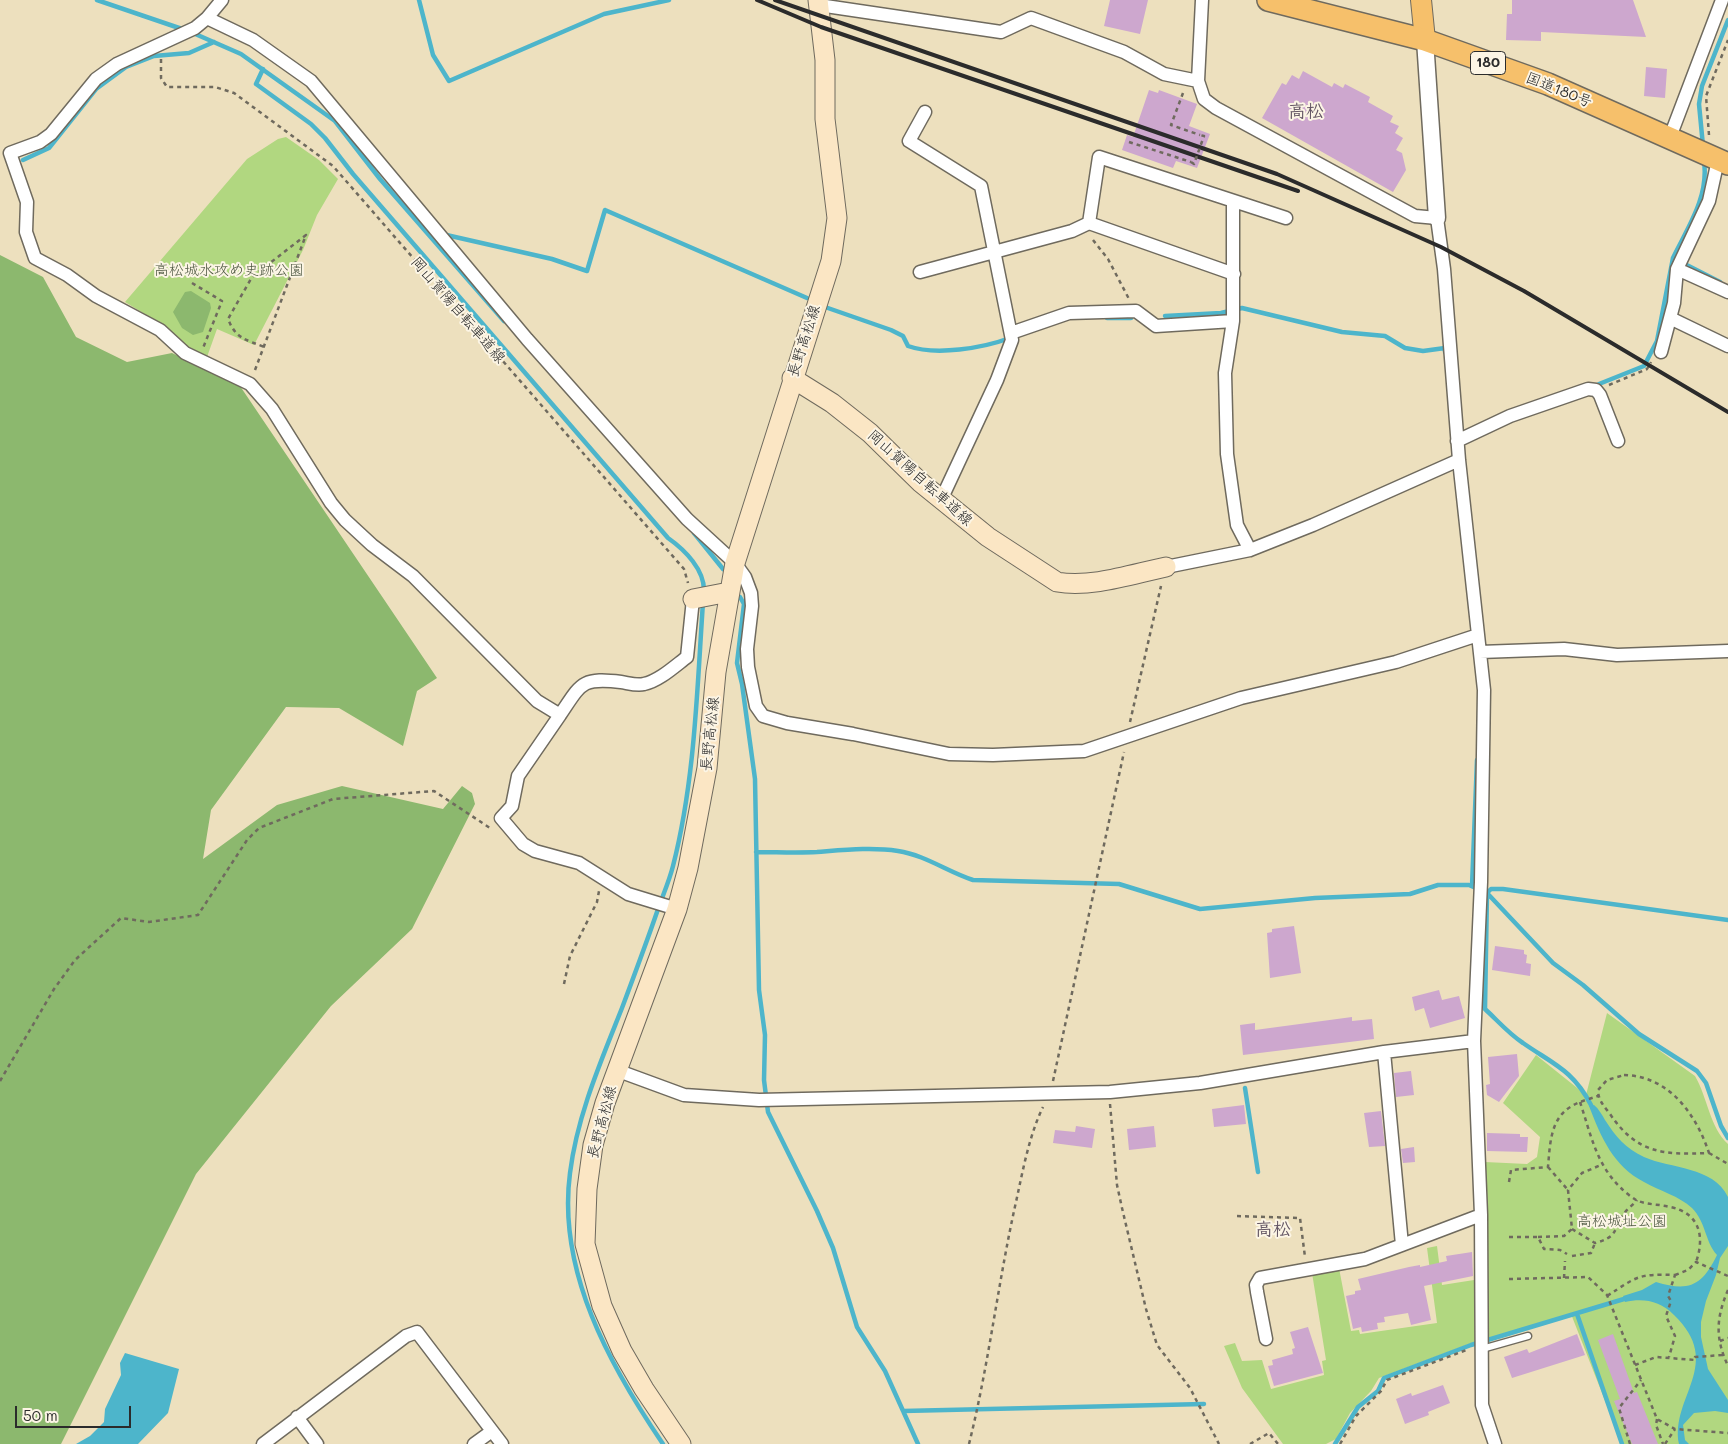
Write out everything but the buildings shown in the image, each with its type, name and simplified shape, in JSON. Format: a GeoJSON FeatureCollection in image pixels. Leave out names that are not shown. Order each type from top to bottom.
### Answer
{"type":"FeatureCollection","features":[{"type":"Feature","properties":{"kind":"highway","name":"国道180号"},"geometry":{"type":"LineString","coordinates":[[1268,0],[1425,40],[1548,84],[1713,157]]}},
{"type":"Feature","properties":{"kind":"main road"},"geometry":{"type":"LineString","coordinates":[[1421,0],[1425,40]]}},
{"type":"Feature","properties":{"kind":"main road","name":"長野高松線"},"geometry":{"type":"LineString","coordinates":[[681,1444],[644,1389],[622,1351],[602,1306],[586,1244],[587,1189],[593,1145],[616,1070],[668,906],[696,835],[706,777],[716,672],[708,596],[735,564],[792,378],[831,261],[837,228],[836,198],[824,112],[825,60],[819,3]]}},
{"type":"Feature","properties":{"kind":"main road","name":"岡山賀陽自転車道線"},"geometry":{"type":"LineString","coordinates":[[792,378],[832,404],[870,433],[941,500],[988,537],[1057,582],[1069,584],[1088,582],[1166,567]]}},
{"type":"Feature","properties":{"kind":"street"},"geometry":{"type":"LineString","coordinates":[[222,0],[207,18],[195,28],[117,64],[96,80],[51,134],[40,142],[5,155],[27,202],[26,232],[34,258],[67,275],[96,296],[160,330],[185,353],[250,384],[272,409],[331,503],[345,520],[372,545],[413,576],[537,701],[560,715]]}},
{"type":"Feature","properties":{"kind":"street"},"geometry":{"type":"LineString","coordinates":[[1202,0],[1198,81],[1204,99],[1216,108],[1415,216],[1437,218]]}},
{"type":"Feature","properties":{"kind":"street"},"geometry":{"type":"LineString","coordinates":[[1670,137],[1722,0]]}},
{"type":"Feature","properties":{"kind":"street"},"geometry":{"type":"LineString","coordinates":[[819,3],[1000,32],[1031,18],[1124,52],[1164,74],[1198,81]]}},
{"type":"Feature","properties":{"kind":"street"},"geometry":{"type":"LineString","coordinates":[[207,18],[253,40],[311,81],[438,234],[687,520],[735,564],[745,577],[750,593],[752,606],[747,649],[748,667],[756,706],[763,716],[787,724],[853,734],[949,754],[993,755],[1084,751],[1241,698],[1396,662],[1475,636]]}},
{"type":"Feature","properties":{"kind":"street"},"geometry":{"type":"LineString","coordinates":[[1425,40],[1437,218],[1444,269],[1457,441],[1455,461],[1475,636],[1480,652],[1484,707],[1481,897],[1474,1041],[1481,1215],[1482,1406],[1495,1444]]}},
{"type":"Feature","properties":{"kind":"street"},"geometry":{"type":"LineString","coordinates":[[925,112],[909,141],[981,186],[1012,336],[997,380],[941,500]]}},
{"type":"Feature","properties":{"kind":"street"},"geometry":{"type":"LineString","coordinates":[[1085,225],[1099,157],[1286,218]]}},
{"type":"Feature","properties":{"kind":"street"},"geometry":{"type":"LineString","coordinates":[[1661,352],[1670,318],[1679,263],[1709,201],[1713,157]]}},
{"type":"Feature","properties":{"kind":"street"},"geometry":{"type":"LineString","coordinates":[[1233,201],[1233,314],[1225,373],[1227,454],[1237,525],[1250,550]]}},
{"type":"Feature","properties":{"kind":"street"},"geometry":{"type":"LineString","coordinates":[[920,272],[1085,225],[1234,274]]}},
{"type":"Feature","properties":{"kind":"street"},"geometry":{"type":"LineString","coordinates":[[1679,263],[1728,292]]}},
{"type":"Feature","properties":{"kind":"street"},"geometry":{"type":"LineString","coordinates":[[1012,336],[1069,313],[1136,311],[1156,326],[1233,314]]}},
{"type":"Feature","properties":{"kind":"street"},"geometry":{"type":"LineString","coordinates":[[1670,318],[1728,346]]}},
{"type":"Feature","properties":{"kind":"street"},"geometry":{"type":"LineString","coordinates":[[1457,441],[1537,406],[1588,390],[1596,390],[1618,441]]}},
{"type":"Feature","properties":{"kind":"street"},"geometry":{"type":"LineString","coordinates":[[1166,567],[1250,550],[1313,526],[1455,461]]}},
{"type":"Feature","properties":{"kind":"street"},"geometry":{"type":"LineString","coordinates":[[668,906],[628,894],[579,863],[529,848],[523,844],[502,818],[512,806],[518,776],[580,686],[590,681],[606,680],[642,685],[650,682],[687,657],[708,596]]}},
{"type":"Feature","properties":{"kind":"street"},"geometry":{"type":"LineString","coordinates":[[1480,652],[1564,649],[1618,655],[1728,651]]}},
{"type":"Feature","properties":{"kind":"street"},"geometry":{"type":"LineString","coordinates":[[616,1070],[684,1095],[759,1100],[1110,1092],[1200,1083],[1384,1052],[1474,1041]]}},
{"type":"Feature","properties":{"kind":"street"},"geometry":{"type":"LineString","coordinates":[[1384,1052],[1402,1245]]}},
{"type":"Feature","properties":{"kind":"street"},"geometry":{"type":"LineString","coordinates":[[1266,1339],[1256,1285],[1260,1278],[1365,1259],[1481,1215]]}},
{"type":"Feature","properties":{"kind":"street"},"geometry":{"type":"LineString","coordinates":[[263,1444],[406,1336],[417,1332],[502,1444]]}},
{"type":"Feature","properties":{"kind":"street"},"geometry":{"type":"LineString","coordinates":[[297,1417],[318,1444]]}},
{"type":"Feature","properties":{"kind":"street"},"geometry":{"type":"LineString","coordinates":[[474,1444],[492,1431]]}},
{"type":"Feature","properties":{"kind":"lane"},"geometry":{"type":"LineString","coordinates":[[1482,1347],[1528,1336]]}},
{"type":"Feature","properties":{"kind":"path"},"geometry":{"type":"LineString","coordinates":[[1713,157],[1708,127],[1706,96],[1728,40]]}},
{"type":"Feature","properties":{"kind":"path","name":"岡山賀陽自転車道線"},"geometry":{"type":"LineString","coordinates":[[161,59],[161,78],[167,87],[215,87],[234,92],[333,166],[708,596]]}},
{"type":"Feature","properties":{"kind":"path"},"geometry":{"type":"LineString","coordinates":[[1129,142],[1194,164],[1204,136],[1171,125],[1182,94],[1198,81]]}},
{"type":"Feature","properties":{"kind":"path"},"geometry":{"type":"LineString","coordinates":[[1085,225],[1108,260],[1136,311]]}},
{"type":"Feature","properties":{"kind":"path"},"geometry":{"type":"LineString","coordinates":[[250,384],[264,347],[267,337],[306,235],[252,277],[228,319],[238,336],[264,347]]}},
{"type":"Feature","properties":{"kind":"path"},"geometry":{"type":"LineString","coordinates":[[192,283],[222,301],[199,359]]}},
{"type":"Feature","properties":{"kind":"path"},"geometry":{"type":"LineString","coordinates":[[1596,390],[1647,369],[1656,355],[1661,352]]}},
{"type":"Feature","properties":{"kind":"path"},"geometry":{"type":"LineString","coordinates":[[0,1081],[54,989],[75,960],[121,918],[149,922],[198,915],[247,840],[259,828],[333,799],[434,791],[491,829],[502,818]]}},
{"type":"Feature","properties":{"kind":"path"},"geometry":{"type":"LineString","coordinates":[[969,1444],[977,1412],[1005,1251],[1028,1150],[1039,1115],[1050,1093],[1096,877]]}},
{"type":"Feature","properties":{"kind":"path"},"geometry":{"type":"LineString","coordinates":[[564,984],[570,956],[597,902]]}},
{"type":"Feature","properties":{"kind":"path"},"geometry":{"type":"LineString","coordinates":[[1709,1153],[1704,1137],[1685,1105],[1671,1093],[1649,1079],[1624,1075],[1607,1080],[1598,1090],[1598,1096],[1614,1120],[1629,1138],[1646,1148],[1666,1153],[1709,1153],[1728,1164]]}},
{"type":"Feature","properties":{"kind":"path"},"geometry":{"type":"LineString","coordinates":[[1110,1092],[1117,1185],[1146,1309],[1157,1345],[1190,1388],[1219,1444]]}},
{"type":"Feature","properties":{"kind":"path"},"geometry":{"type":"LineString","coordinates":[[1572,1229],[1568,1190],[1548,1167],[1551,1139],[1555,1125],[1571,1106],[1598,1096]]}},
{"type":"Feature","properties":{"kind":"path"},"geometry":{"type":"LineString","coordinates":[[1582,1102],[1601,1165],[1622,1189],[1638,1200],[1672,1207],[1689,1217],[1701,1234],[1702,1246],[1696,1262],[1688,1270],[1675,1276],[1640,1275],[1632,1278],[1607,1296]]}},
{"type":"Feature","properties":{"kind":"path"},"geometry":{"type":"LineString","coordinates":[[1568,1190],[1582,1173],[1601,1165]]}},
{"type":"Feature","properties":{"kind":"path"},"geometry":{"type":"LineString","coordinates":[[1509,1182],[1511,1170],[1548,1167]]}},
{"type":"Feature","properties":{"kind":"path"},"geometry":{"type":"LineString","coordinates":[[1572,1256],[1591,1253],[1595,1243],[1613,1236],[1623,1215],[1638,1200]]}},
{"type":"Feature","properties":{"kind":"path"},"geometry":{"type":"LineString","coordinates":[[1237,1216],[1300,1218],[1306,1269]]}},
{"type":"Feature","properties":{"kind":"path"},"geometry":{"type":"LineString","coordinates":[[1509,1237],[1564,1236],[1572,1229]]}},
{"type":"Feature","properties":{"kind":"path"},"geometry":{"type":"LineString","coordinates":[[1572,1229],[1595,1243]]}},
{"type":"Feature","properties":{"kind":"path"},"geometry":{"type":"LineString","coordinates":[[1538,1237],[1544,1249],[1560,1250],[1566,1254]]}},
{"type":"Feature","properties":{"kind":"path"},"geometry":{"type":"LineString","coordinates":[[1564,1278],[1565,1261]]}},
{"type":"Feature","properties":{"kind":"path"},"geometry":{"type":"LineString","coordinates":[[1696,1262],[1726,1275]]}},
{"type":"Feature","properties":{"kind":"path"},"geometry":{"type":"LineString","coordinates":[[1669,1357],[1675,1336],[1666,1316],[1675,1276]]}},
{"type":"Feature","properties":{"kind":"path"},"geometry":{"type":"LineString","coordinates":[[1509,1279],[1588,1277],[1607,1296],[1657,1419],[1656,1425],[1664,1444]]}},
{"type":"Feature","properties":{"kind":"path"},"geometry":{"type":"LineString","coordinates":[[1728,1290],[1718,1317],[1720,1341],[1728,1366]]}},
{"type":"Feature","properties":{"kind":"path"},"geometry":{"type":"LineString","coordinates":[[1720,1341],[1728,1338]]}},
{"type":"Feature","properties":{"kind":"path"},"geometry":{"type":"LineString","coordinates":[[1340,1444],[1356,1416],[1377,1395],[1387,1380],[1482,1347]]}},
{"type":"Feature","properties":{"kind":"path"},"geometry":{"type":"LineString","coordinates":[[1636,1365],[1656,1357],[1696,1360],[1695,1357],[1723,1355]]}},
{"type":"Feature","properties":{"kind":"path"},"geometry":{"type":"LineString","coordinates":[[1630,1444],[1620,1408],[1641,1380]]}},
{"type":"Feature","properties":{"kind":"path"},"geometry":{"type":"LineString","coordinates":[[1657,1419],[1675,1429],[1728,1433]]}},
{"type":"Feature","properties":{"kind":"path"},"geometry":{"type":"LineString","coordinates":[[1664,1444],[1675,1429]]}},
{"type":"Feature","properties":{"kind":"path"},"geometry":{"type":"LineString","coordinates":[[1250,1444],[1269,1433],[1278,1444]]}},
{"type":"Feature","properties":{"kind":"green space","name":"高松城水攻め史跡公園"},"geometry":{"type":"Polygon","coordinates":[[[286,137],[319,160],[338,179],[317,215],[303,250],[254,345],[217,329],[207,357],[190,352],[166,327],[125,302],[247,159],[278,139],[286,137]]]}},
{"type":"Feature","properties":{"kind":"green space"},"geometry":{"type":"Polygon","coordinates":[[[0,255],[43,277],[76,337],[127,362],[172,353],[240,386],[437,678],[417,691],[403,746],[339,708],[286,707],[211,810],[203,859],[277,805],[342,786],[443,809],[462,786],[472,793],[475,804],[412,929],[331,1006],[196,1174],[61,1444],[0,1444],[0,255]]]}},
{"type":"Feature","properties":{"kind":"green space"},"geometry":{"type":"Polygon","coordinates":[[[191,291],[210,303],[211,308],[203,332],[193,335],[182,328],[173,312],[185,292],[191,291]]]}},
{"type":"Feature","properties":{"kind":"green space","name":"高松城址公園"},"geometry":{"type":"Polygon","coordinates":[[[1607,1013],[1695,1076],[1713,1121],[1728,1144],[1728,1444],[1622,1444],[1571,1314],[1486,1339],[1485,1162],[1527,1164],[1537,1157],[1540,1137],[1503,1103],[1536,1055],[1586,1095],[1607,1013]]]}},
{"type":"Feature","properties":{"kind":"green space"},"geometry":{"type":"Polygon","coordinates":[[[1437,1246],[1442,1285],[1474,1280],[1477,1341],[1379,1378],[1371,1391],[1350,1413],[1336,1439],[1326,1444],[1283,1444],[1242,1388],[1224,1346],[1235,1343],[1242,1361],[1262,1360],[1271,1389],[1324,1375],[1322,1361],[1326,1360],[1312,1273],[1339,1268],[1351,1331],[1359,1330],[1360,1334],[1437,1323],[1427,1248],[1437,1246]]]}},
{"type":"Feature","properties":{"kind":"water"},"geometry":{"type":"Polygon","coordinates":[[[1594,1105],[1617,1137],[1631,1150],[1655,1161],[1702,1174],[1712,1179],[1728,1197],[1728,1246],[1720,1258],[1706,1301],[1701,1322],[1701,1337],[1708,1369],[1728,1400],[1728,1413],[1715,1411],[1694,1413],[1683,1425],[1685,1440],[1689,1444],[1679,1444],[1678,1427],[1696,1365],[1695,1349],[1688,1333],[1674,1315],[1663,1306],[1639,1300],[1625,1302],[1623,1296],[1642,1290],[1656,1282],[1677,1286],[1693,1284],[1706,1274],[1717,1255],[1710,1244],[1700,1219],[1692,1208],[1681,1200],[1633,1175],[1616,1159],[1609,1150],[1589,1106],[1594,1105]]]}},
{"type":"Feature","properties":{"kind":"water"},"geometry":{"type":"Polygon","coordinates":[[[125,1353],[179,1369],[168,1413],[138,1444],[76,1444],[90,1436],[104,1422],[105,1409],[121,1375],[120,1363],[125,1353]]]}},
{"type":"Feature","properties":{"kind":"waterway"},"geometry":{"type":"LineString","coordinates":[[97,0],[185,30]]}},
{"type":"Feature","properties":{"kind":"waterway"},"geometry":{"type":"LineString","coordinates":[[419,0],[433,55],[449,81],[604,14],[669,0]]}},
{"type":"Feature","properties":{"kind":"waterway"},"geometry":{"type":"LineString","coordinates":[[1703,146],[1699,104],[1702,86],[1728,20]]}},
{"type":"Feature","properties":{"kind":"waterway"},"geometry":{"type":"LineString","coordinates":[[193,33],[241,54],[335,121],[380,179],[504,321]]}},
{"type":"Feature","properties":{"kind":"waterway"},"geometry":{"type":"LineString","coordinates":[[23,160],[49,148],[96,89],[126,67],[154,56],[189,53],[214,42]]}},
{"type":"Feature","properties":{"kind":"waterway"},"geometry":{"type":"LineString","coordinates":[[263,69],[256,84],[311,124],[325,138],[353,174],[668,538],[693,561],[701,576],[704,592]]}},
{"type":"Feature","properties":{"kind":"waterway"},"geometry":{"type":"LineString","coordinates":[[1704,161],[1705,174],[1700,199],[1691,223],[1673,258],[1720,282]]}},
{"type":"Feature","properties":{"kind":"waterway"},"geometry":{"type":"LineString","coordinates":[[442,234],[552,259],[587,271],[605,210],[807,298]]}},
{"type":"Feature","properties":{"kind":"waterway"},"geometry":{"type":"LineString","coordinates":[[1599,384],[1644,366],[1657,341],[1673,258]]}},
{"type":"Feature","properties":{"kind":"waterway"},"geometry":{"type":"LineString","coordinates":[[825,307],[891,330],[903,336],[908,346],[919,349],[959,350],[987,345],[1010,338]]}},
{"type":"Feature","properties":{"kind":"waterway"},"geometry":{"type":"LineString","coordinates":[[1165,316],[1221,313],[1242,308],[1342,332],[1385,336],[1405,348],[1423,351],[1445,348],[1445,352]]}},
{"type":"Feature","properties":{"kind":"waterway"},"geometry":{"type":"LineString","coordinates":[[1107,318],[1131,318]]}},
{"type":"Feature","properties":{"kind":"waterway"},"geometry":{"type":"LineString","coordinates":[[694,533],[723,569]]}},
{"type":"Feature","properties":{"kind":"waterway"},"geometry":{"type":"LineString","coordinates":[[740,597],[744,604],[737,663],[742,684],[755,779],[759,990],[765,1035],[764,1080],[768,1112],[817,1211],[833,1248],[857,1327],[885,1371],[918,1444]]}},
{"type":"Feature","properties":{"kind":"waterway"},"geometry":{"type":"LineString","coordinates":[[663,1444],[624,1383],[592,1316],[580,1281],[572,1246],[568,1210],[573,1152],[584,1110],[673,866],[691,768],[703,602]]}},
{"type":"Feature","properties":{"kind":"waterway"},"geometry":{"type":"LineString","coordinates":[[1472,886],[1477,760]]}},
{"type":"Feature","properties":{"kind":"waterway"},"geometry":{"type":"LineString","coordinates":[[756,852],[868,849],[898,851],[918,856],[973,880],[1119,884],[1200,909],[1315,898],[1410,894],[1438,885],[1469,885],[1487,893],[1553,963],[1583,985],[1639,1034],[1697,1071],[1706,1083],[1721,1126],[1728,1138]]}},
{"type":"Feature","properties":{"kind":"waterway"},"geometry":{"type":"LineString","coordinates":[[1591,1105],[1577,1084],[1562,1069],[1518,1039],[1485,1009],[1487,893],[1491,889],[1503,889],[1728,920]]}},
{"type":"Feature","properties":{"kind":"waterway"},"geometry":{"type":"LineString","coordinates":[[1245,1088],[1258,1172]]}},
{"type":"Feature","properties":{"kind":"waterway"},"geometry":{"type":"LineString","coordinates":[[1335,1444],[1358,1407],[1378,1391],[1384,1378],[1471,1345],[1624,1299]]}},
{"type":"Feature","properties":{"kind":"waterway"},"geometry":{"type":"LineString","coordinates":[[1577,1314],[1622,1444]]}},
{"type":"Feature","properties":{"kind":"waterway"},"geometry":{"type":"LineString","coordinates":[[903,1411],[1204,1404]]}},
{"type":"Feature","properties":{"kind":"railway"},"geometry":{"type":"LineString","coordinates":[[757,0],[821,27],[1298,191]]}},
{"type":"Feature","properties":{"kind":"railway"},"geometry":{"type":"LineString","coordinates":[[775,0],[1277,174],[1441,247],[1524,291],[1728,412]]}},
{"type":"Feature","properties":{"kind":"district","name":"高松"},"geometry":{"type":"Point","coordinates":[1306,111]}},
{"type":"Feature","properties":{"kind":"district","name":"高松"},"geometry":{"type":"Point","coordinates":[1273,1229]}}]}
